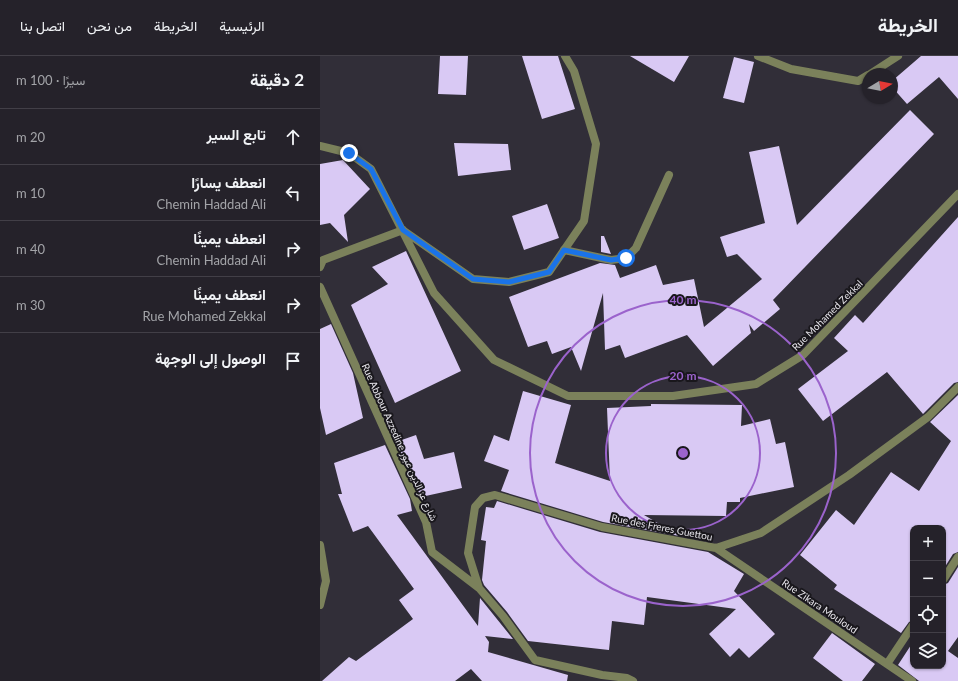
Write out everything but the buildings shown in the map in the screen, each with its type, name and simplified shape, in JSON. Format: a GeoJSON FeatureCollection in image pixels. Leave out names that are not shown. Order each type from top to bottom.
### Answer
{"type":"FeatureCollection","features":[{"type":"Feature","properties":{"kind":"street"},"geometry":{"type":"LineString","coordinates":[[320,267],[324,260],[403,230],[473,279],[509,282],[549,272],[584,221],[596,144],[574,71],[565,56]]}},
{"type":"Feature","properties":{"kind":"street"},"geometry":{"type":"LineString","coordinates":[[758,56],[790,69],[850,80],[858,81],[862,79]]}},
{"type":"Feature","properties":{"kind":"street"},"geometry":{"type":"LineString","coordinates":[[880,68],[898,56]]}},
{"type":"Feature","properties":{"kind":"street","name":"Rue Mohamed Zekkal"},"geometry":{"type":"LineString","coordinates":[[320,146],[349,153],[371,169],[434,293],[494,360],[568,396],[673,396],[756,384],[803,355],[958,194]]}},
{"type":"Feature","properties":{"kind":"street"},"geometry":{"type":"LineString","coordinates":[[564,250],[611,260],[626,258],[636,248],[669,174]]}},
{"type":"Feature","properties":{"kind":"street","name":"Rue Abbour Azzedine شارع عز الدين عبور"},"geometry":{"type":"LineString","coordinates":[[320,287],[426,522],[432,552],[479,588],[503,616],[535,660],[600,678],[627,678],[634,681]]}},
{"type":"Feature","properties":{"kind":"street","name":"Rue des Freres Guettou"},"geometry":{"type":"LineString","coordinates":[[479,588],[468,553],[475,507],[483,498],[495,495],[602,526],[716,548],[761,533],[849,475],[928,417],[958,387]]}},
{"type":"Feature","properties":{"kind":"street"},"geometry":{"type":"LineString","coordinates":[[320,545],[326,580],[320,604]]}},
{"type":"Feature","properties":{"kind":"street","name":"Rue Zikara Mouloud"},"geometry":{"type":"LineString","coordinates":[[716,548],[912,681]]}},
{"type":"Feature","properties":{"kind":"street"},"geometry":{"type":"LineString","coordinates":[[946,575],[958,557]]}},
{"type":"Feature","properties":{"kind":"street"},"geometry":{"type":"LineString","coordinates":[[887,664],[910,630]]}},
{"type":"Feature","properties":{"kind":"route"},"geometry":{"type":"LineString","coordinates":[[349,153],[371,169],[403,230],[473,279],[509,282],[549,272],[564,250],[611,260],[626,258]]}}]}
